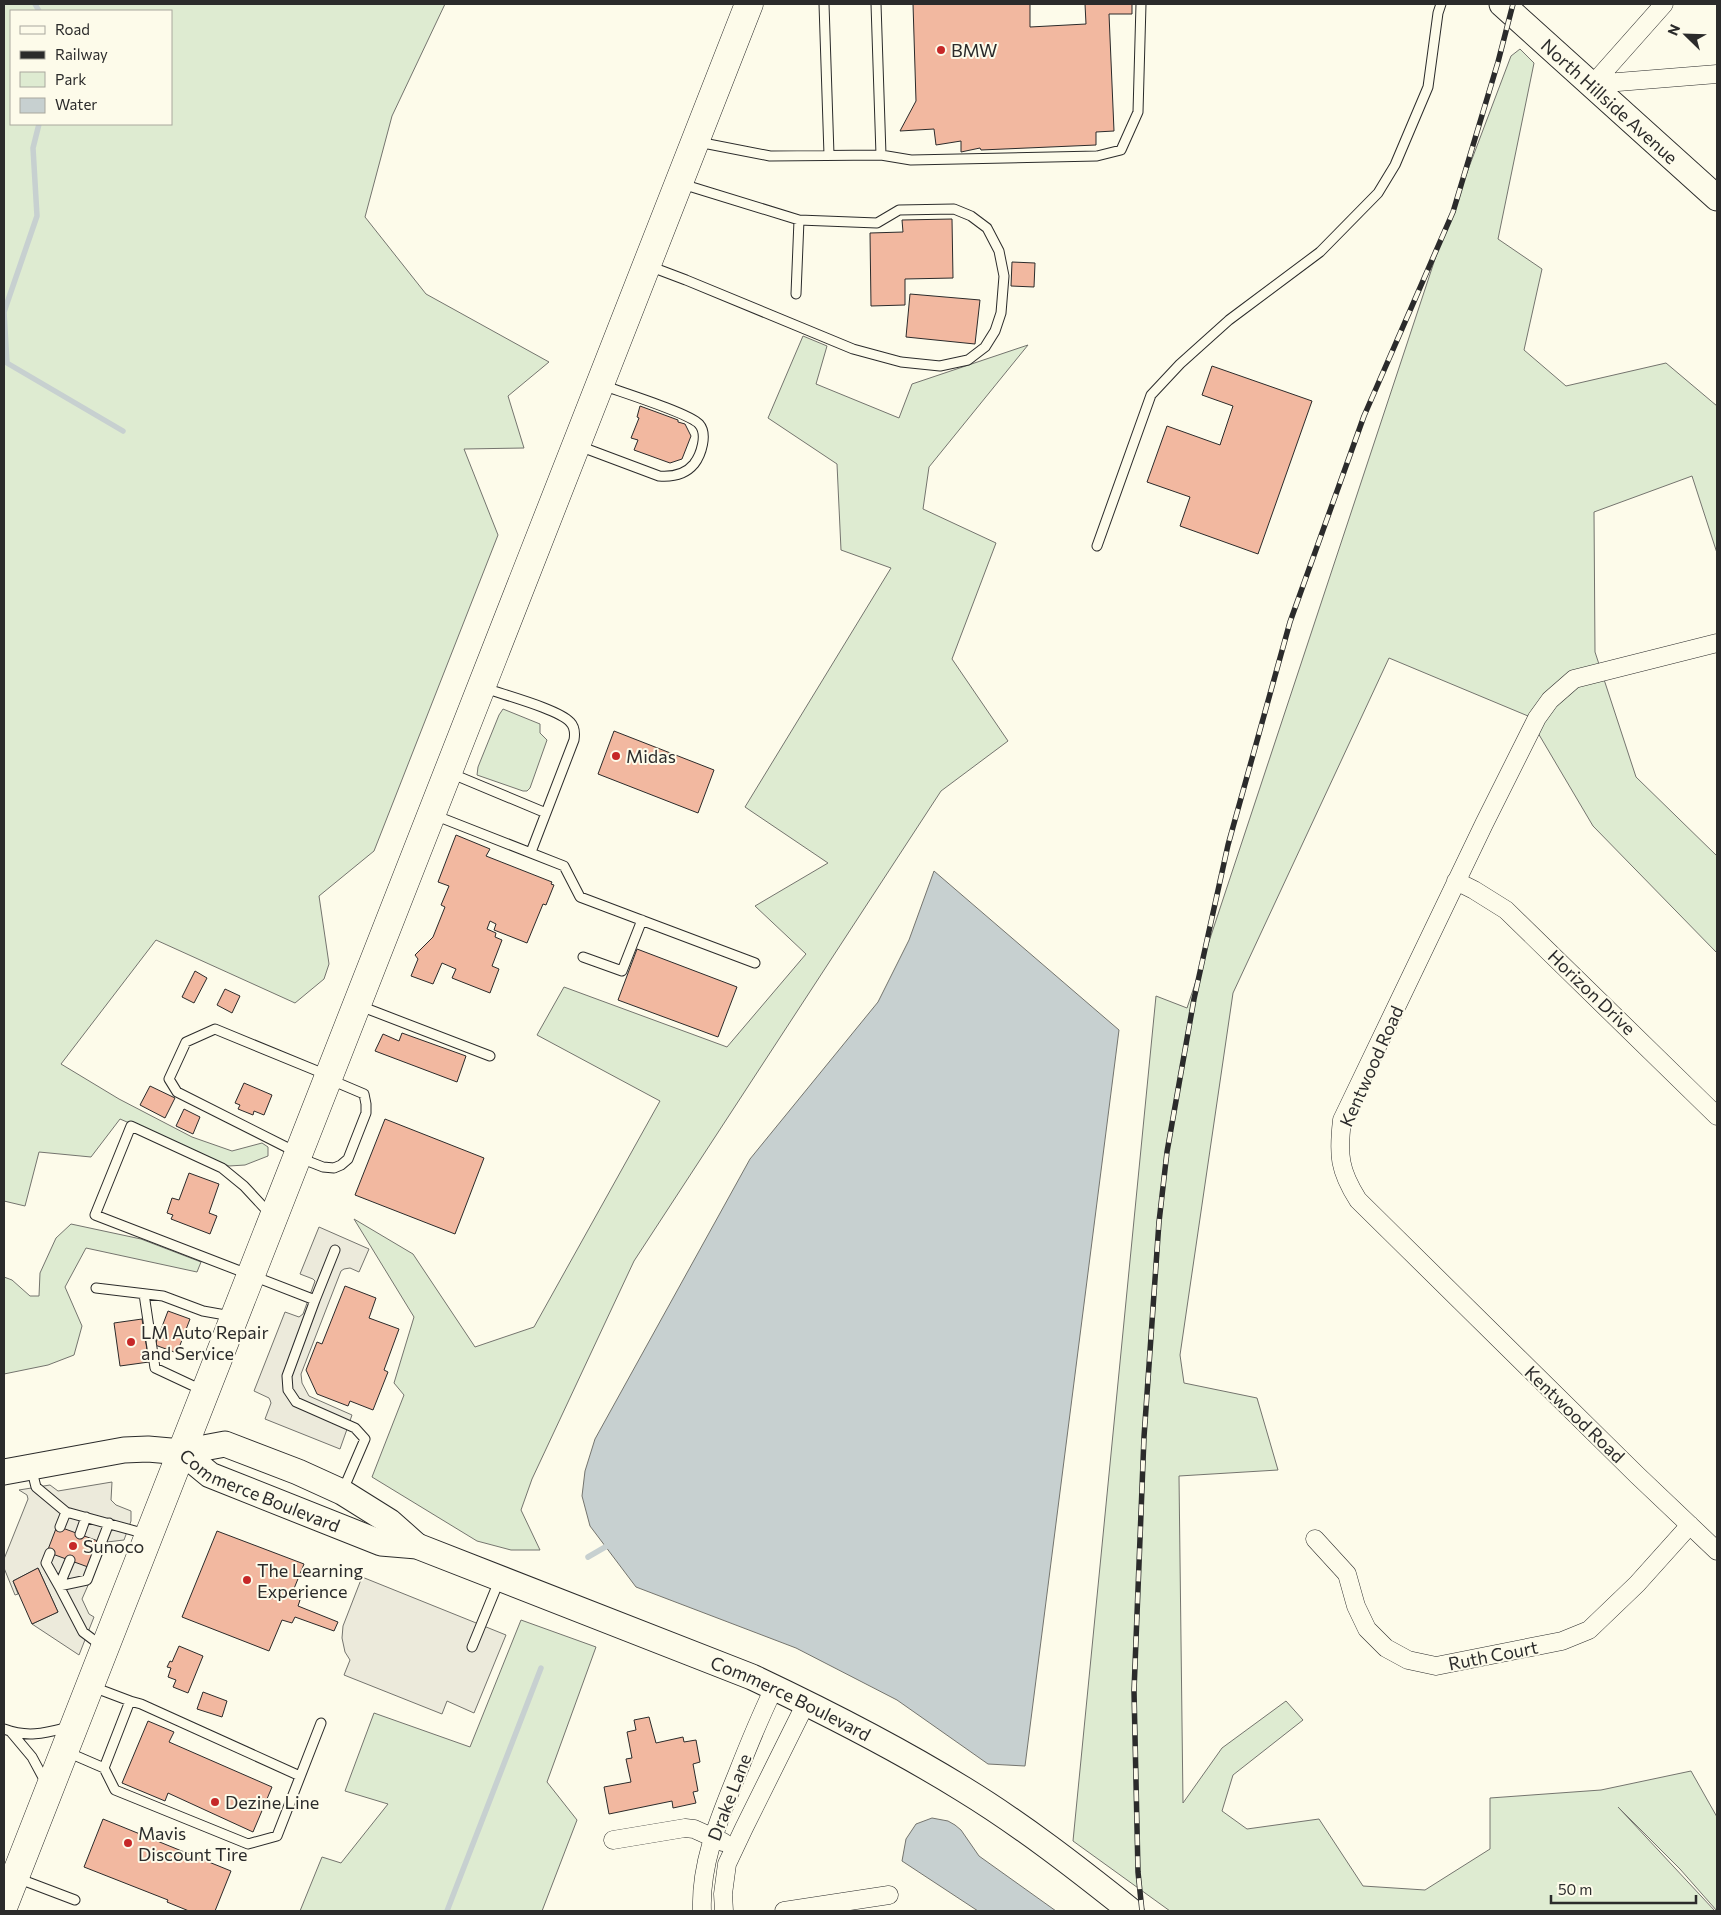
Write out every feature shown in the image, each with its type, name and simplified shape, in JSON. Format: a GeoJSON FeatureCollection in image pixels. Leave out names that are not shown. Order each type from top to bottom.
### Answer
{"type":"FeatureCollection","features":[{"type":"Feature","properties":{"kind":"main road"},"geometry":{"type":"LineString","coordinates":[[4,1905],[749,4]]}},
{"type":"Feature","properties":{"kind":"main road","name":"North Hillside Avenue"},"geometry":{"type":"LineString","coordinates":[[1502,4],[1593,84],[1717,198]]}},
{"type":"Feature","properties":{"kind":"main road","name":"Commerce Boulevard"},"geometry":{"type":"LineString","coordinates":[[182,1452],[225,1444],[298,1472],[342,1492],[390,1522],[417,1546]]}},
{"type":"Feature","properties":{"kind":"main road"},"geometry":{"type":"LineString","coordinates":[[4,1472],[124,1450],[148,1449],[182,1452]]}},
{"type":"Feature","properties":{"kind":"main road","name":"Commerce Boulevard"},"geometry":{"type":"LineString","coordinates":[[182,1452],[210,1475],[381,1543],[417,1546],[674,1646],[806,1703],[884,1743],[963,1789],[1080,1871],[1131,1911]]}},
{"type":"Feature","properties":{"kind":"street"},"geometry":{"type":"LineString","coordinates":[[1593,84],[1664,4]]}},
{"type":"Feature","properties":{"kind":"street"},"geometry":{"type":"LineString","coordinates":[[1593,84],[1717,74]]}},
{"type":"Feature","properties":{"kind":"street","name":"Kentwood Road"},"geometry":{"type":"LineString","coordinates":[[1717,643],[1574,679],[1550,700],[1538,718],[1456,882],[1342,1120],[1339,1146],[1341,1165],[1346,1182],[1373,1217],[1717,1551]]}},
{"type":"Feature","properties":{"kind":"street","name":"Horizon Drive"},"geometry":{"type":"LineString","coordinates":[[1456,882],[1474,890],[1506,910],[1717,1116]]}},
{"type":"Feature","properties":{"kind":"street","name":"Ruth Court"},"geometry":{"type":"LineString","coordinates":[[1316,1539],[1347,1574],[1356,1606],[1367,1629],[1386,1648],[1408,1660],[1436,1666],[1562,1641],[1590,1630],[1637,1584],[1690,1525]]}},
{"type":"Feature","properties":{"kind":"street","name":"Drake Lane"},"geometry":{"type":"LineString","coordinates":[[702,1911],[706,1864],[713,1836],[762,1712],[774,1688]]}},
{"type":"Feature","properties":{"kind":"street","name":"Drake Lane"},"geometry":{"type":"LineString","coordinates":[[724,1911],[724,1881],[734,1848],[806,1703]]}},
{"type":"Feature","properties":{"kind":"street"},"geometry":{"type":"LineString","coordinates":[[613,1840],[694,1828],[734,1848]]}},
{"type":"Feature","properties":{"kind":"street"},"geometry":{"type":"LineString","coordinates":[[784,1911],[889,1895]]}},
{"type":"Feature","properties":{"kind":"lane"},"geometry":{"type":"LineString","coordinates":[[824,4],[830,155]]}},
{"type":"Feature","properties":{"kind":"lane"},"geometry":{"type":"LineString","coordinates":[[876,4],[881,155]]}},
{"type":"Feature","properties":{"kind":"lane"},"geometry":{"type":"LineString","coordinates":[[696,142],[770,156],[881,155],[911,160],[1097,156],[1121,150],[1138,112],[1141,4]]}},
{"type":"Feature","properties":{"kind":"lane"},"geometry":{"type":"LineString","coordinates":[[1097,546],[1150,395],[1180,364],[1229,320],[1320,252],[1378,193],[1395,165],[1428,87],[1438,12],[1442,4]]}},
{"type":"Feature","properties":{"kind":"lane"},"geometry":{"type":"LineString","coordinates":[[647,266],[686,280],[853,349],[901,362],[940,366],[968,360],[984,346],[995,331],[1001,313],[1004,276],[999,251],[987,228],[971,216],[954,209],[899,210],[877,223],[799,220],[679,183]]}},
{"type":"Feature","properties":{"kind":"lane"},"geometry":{"type":"LineString","coordinates":[[796,294],[799,220]]}},
{"type":"Feature","properties":{"kind":"lane"},"geometry":{"type":"LineString","coordinates":[[576,445],[659,476],[670,477],[688,469],[699,455],[703,435],[699,424],[681,414],[599,384]]}},
{"type":"Feature","properties":{"kind":"lane"},"geometry":{"type":"LineString","coordinates":[[482,687],[553,712],[566,718],[572,725],[574,740],[531,852]]}},
{"type":"Feature","properties":{"kind":"lane"},"geometry":{"type":"LineString","coordinates":[[448,773],[546,813]]}},
{"type":"Feature","properties":{"kind":"lane"},"geometry":{"type":"LineString","coordinates":[[431,814],[564,866],[580,897],[755,963]]}},
{"type":"Feature","properties":{"kind":"lane"},"geometry":{"type":"LineString","coordinates":[[583,957],[622,971],[642,920]]}},
{"type":"Feature","properties":{"kind":"lane"},"geometry":{"type":"LineString","coordinates":[[357,1005],[490,1056]]}},
{"type":"Feature","properties":{"kind":"lane"},"geometry":{"type":"LineString","coordinates":[[215,1029],[329,1078],[364,1094],[366,1104],[366,1113],[348,1159],[334,1168],[323,1167],[298,1155],[178,1092],[169,1079],[186,1042],[215,1029]]}},
{"type":"Feature","properties":{"kind":"lane"},"geometry":{"type":"LineString","coordinates":[[274,1218],[244,1186],[222,1168],[131,1126],[95,1215],[315,1300]]}},
{"type":"Feature","properties":{"kind":"lane"},"geometry":{"type":"LineString","coordinates":[[335,1250],[290,1367],[287,1384],[288,1390],[296,1402],[355,1428],[365,1438],[342,1492]]}},
{"type":"Feature","properties":{"kind":"lane"},"geometry":{"type":"LineString","coordinates":[[96,1288],[163,1296],[203,1312],[236,1316]]}},
{"type":"Feature","properties":{"kind":"lane"},"geometry":{"type":"LineString","coordinates":[[144,1294],[154,1368],[206,1392]]}},
{"type":"Feature","properties":{"kind":"lane"},"geometry":{"type":"LineString","coordinates":[[31,1467],[36,1487],[66,1512],[150,1535]]}},
{"type":"Feature","properties":{"kind":"lane"},"geometry":{"type":"LineString","coordinates":[[60,1527],[66,1512]]}},
{"type":"Feature","properties":{"kind":"lane"},"geometry":{"type":"LineString","coordinates":[[80,1534],[86,1517]]}},
{"type":"Feature","properties":{"kind":"lane"},"geometry":{"type":"LineString","coordinates":[[59,1586],[87,1580],[109,1523]]}},
{"type":"Feature","properties":{"kind":"lane"},"geometry":{"type":"LineString","coordinates":[[50,1552],[46,1563],[84,1632],[105,1648]]}},
{"type":"Feature","properties":{"kind":"lane"},"geometry":{"type":"LineString","coordinates":[[59,1586],[70,1560]]}},
{"type":"Feature","properties":{"kind":"lane"},"geometry":{"type":"LineString","coordinates":[[472,1647],[500,1578]]}},
{"type":"Feature","properties":{"kind":"lane"},"geometry":{"type":"LineString","coordinates":[[90,1685],[141,1704],[300,1776]]}},
{"type":"Feature","properties":{"kind":"lane"},"geometry":{"type":"LineString","coordinates":[[104,1768],[130,1701]]}},
{"type":"Feature","properties":{"kind":"lane"},"geometry":{"type":"LineString","coordinates":[[64,1751],[104,1768],[114,1790],[248,1844],[277,1836],[321,1723]]}},
{"type":"Feature","properties":{"kind":"lane"},"geometry":{"type":"LineString","coordinates":[[7,1730],[40,1735],[74,1725]]}},
{"type":"Feature","properties":{"kind":"lane"},"geometry":{"type":"LineString","coordinates":[[7,1730],[32,1757],[49,1789]]}},
{"type":"Feature","properties":{"kind":"lane"},"geometry":{"type":"LineString","coordinates":[[15,1877],[75,1900]]}},
{"type":"Feature","properties":{"kind":"green space"},"geometry":{"type":"Polygon","coordinates":[[[4,4],[445,4],[392,116],[365,217],[426,294],[549,362],[508,396],[524,448],[464,449],[498,535],[374,851],[319,896],[329,964],[324,979],[295,1003],[156,940],[61,1064],[119,1099],[192,1137],[232,1151],[262,1143],[268,1147],[268,1156],[245,1165],[229,1166],[120,1119],[91,1157],[39,1152],[25,1206],[4,1201],[4,4]]]}},
{"type":"Feature","properties":{"kind":"green space"},"geometry":{"type":"Polygon","coordinates":[[[1520,49],[1534,63],[1498,239],[1542,269],[1524,350],[1566,386],[1666,363],[1717,406],[1717,553],[1692,476],[1594,512],[1595,652],[1636,777],[1717,856],[1717,953],[1593,826],[1528,716],[1389,658],[1233,993],[1180,1355],[1184,1383],[1257,1398],[1278,1470],[1179,1476],[1183,1803],[1222,1748],[1286,1701],[1303,1720],[1233,1775],[1222,1811],[1247,1829],[1319,1819],[1363,1886],[1425,1890],[1490,1849],[1490,1798],[1601,1790],[1691,1771],[1717,1817],[1717,1911],[1680,1869],[1618,1807],[1715,1911],[1170,1911],[1073,1841],[1156,996],[1187,1008],[1441,241],[1511,56],[1520,49]]]}},
{"type":"Feature","properties":{"kind":"green space"},"geometry":{"type":"Polygon","coordinates":[[[803,336],[827,346],[816,384],[899,418],[912,384],[1028,345],[929,467],[923,509],[996,543],[952,659],[1008,741],[941,791],[634,1261],[532,1479],[521,1510],[540,1550],[511,1550],[477,1541],[372,1477],[404,1395],[394,1383],[414,1317],[354,1219],[413,1254],[475,1347],[534,1327],[660,1101],[537,1035],[564,987],[727,1047],[806,954],[755,906],[828,863],[745,807],[891,568],[841,550],[837,464],[768,418],[803,336]]]}},
{"type":"Feature","properties":{"kind":"green space"},"geometry":{"type":"Polygon","coordinates":[[[503,709],[540,724],[540,733],[547,740],[530,788],[527,791],[477,775],[478,767],[503,709]]]}},
{"type":"Feature","properties":{"kind":"green space"},"geometry":{"type":"Polygon","coordinates":[[[71,1224],[141,1239],[201,1262],[197,1272],[86,1248],[65,1287],[82,1326],[74,1355],[48,1365],[4,1374],[4,1277],[12,1280],[30,1296],[39,1296],[40,1273],[56,1238],[71,1224]]]}},
{"type":"Feature","properties":{"kind":"green space"},"geometry":{"type":"Polygon","coordinates":[[[521,1620],[596,1647],[547,1782],[577,1820],[542,1911],[300,1911],[322,1857],[341,1863],[388,1804],[345,1791],[374,1713],[470,1747],[521,1620]]]}},
{"type":"Feature","properties":{"kind":"shaded area"},"geometry":{"type":"Polygon","coordinates":[[[319,1227],[369,1249],[359,1272],[350,1268],[341,1271],[301,1374],[302,1383],[309,1396],[352,1415],[340,1449],[265,1419],[271,1403],[270,1400],[254,1391],[285,1312],[299,1317],[303,1314],[315,1281],[300,1274],[319,1227]]]}},
{"type":"Feature","properties":{"kind":"shaded area"},"geometry":{"type":"Polygon","coordinates":[[[112,1482],[111,1500],[116,1505],[131,1511],[131,1521],[124,1540],[107,1542],[82,1599],[89,1614],[94,1617],[79,1655],[32,1624],[58,1612],[38,1568],[13,1581],[18,1594],[15,1595],[4,1568],[4,1559],[28,1499],[27,1495],[19,1490],[50,1485],[58,1491],[112,1482]]]}},
{"type":"Feature","properties":{"kind":"shaded area"},"geometry":{"type":"Polygon","coordinates":[[[362,1577],[506,1635],[474,1713],[447,1701],[442,1714],[344,1675],[350,1660],[345,1652],[342,1638],[343,1626],[362,1577]]]}},
{"type":"Feature","properties":{"kind":"water"},"geometry":{"type":"Polygon","coordinates":[[[934,871],[1119,1030],[1025,1766],[988,1764],[897,1700],[796,1648],[636,1587],[590,1526],[582,1496],[585,1471],[595,1439],[750,1159],[878,1002],[909,940],[934,871]]]}},
{"type":"Feature","properties":{"kind":"water"},"geometry":{"type":"Polygon","coordinates":[[[932,1818],[948,1821],[955,1825],[961,1830],[979,1856],[1056,1911],[978,1911],[902,1861],[906,1839],[916,1824],[932,1818]]]}},
{"type":"Feature","properties":{"kind":"building"},"geometry":{"type":"Polygon","coordinates":[[[913,4],[1030,4],[1030,27],[1086,24],[1085,4],[1132,4],[1132,14],[1109,14],[1114,131],[1096,132],[1096,145],[981,150],[980,148],[961,152],[961,141],[936,145],[934,129],[900,131],[916,101],[913,4]]]}},
{"type":"Feature","properties":{"kind":"building"},"geometry":{"type":"Polygon","coordinates":[[[952,219],[953,278],[905,279],[905,305],[871,306],[870,233],[903,232],[902,220],[952,219]]]}},
{"type":"Feature","properties":{"kind":"building"},"geometry":{"type":"Polygon","coordinates":[[[1012,262],[1035,263],[1034,287],[1011,286],[1012,262]]]}},
{"type":"Feature","properties":{"kind":"building"},"geometry":{"type":"Polygon","coordinates":[[[910,294],[980,300],[975,344],[906,337],[910,294]]]}},
{"type":"Feature","properties":{"kind":"building"},"geometry":{"type":"Polygon","coordinates":[[[1212,366],[1312,401],[1258,554],[1180,526],[1190,497],[1147,482],[1167,426],[1220,445],[1233,406],[1202,395],[1212,366]]]}},
{"type":"Feature","properties":{"kind":"building"},"geometry":{"type":"Polygon","coordinates":[[[640,406],[685,424],[691,436],[682,459],[670,463],[634,450],[638,440],[631,438],[639,418],[637,417],[640,406]]]}},
{"type":"Feature","properties":{"kind":"building"},"geometry":{"type":"Polygon","coordinates":[[[614,731],[714,770],[698,813],[598,774],[614,731]]]}},
{"type":"Feature","properties":{"kind":"building"},"geometry":{"type":"Polygon","coordinates":[[[456,835],[490,849],[486,856],[552,882],[551,884],[554,885],[546,905],[543,904],[527,943],[494,930],[496,924],[490,921],[487,929],[496,933],[495,937],[502,940],[492,966],[499,969],[490,993],[452,978],[456,969],[442,963],[433,984],[411,976],[418,959],[415,955],[433,937],[445,907],[441,905],[449,886],[438,882],[456,835]]]}},
{"type":"Feature","properties":{"kind":"building"},"geometry":{"type":"Polygon","coordinates":[[[637,949],[737,987],[718,1037],[618,1000],[637,949]]]}},
{"type":"Feature","properties":{"kind":"building"},"geometry":{"type":"Polygon","coordinates":[[[195,971],[207,978],[194,1003],[182,997],[195,971]]]}},
{"type":"Feature","properties":{"kind":"building"},"geometry":{"type":"Polygon","coordinates":[[[225,989],[240,996],[232,1013],[217,1005],[225,989]]]}},
{"type":"Feature","properties":{"kind":"building"},"geometry":{"type":"Polygon","coordinates":[[[402,1033],[466,1056],[457,1082],[375,1051],[383,1034],[399,1041],[402,1033]]]}},
{"type":"Feature","properties":{"kind":"building"},"geometry":{"type":"Polygon","coordinates":[[[244,1083],[272,1095],[264,1115],[254,1111],[253,1115],[238,1109],[240,1105],[235,1103],[244,1083]]]}},
{"type":"Feature","properties":{"kind":"building"},"geometry":{"type":"Polygon","coordinates":[[[150,1086],[175,1098],[165,1118],[140,1105],[150,1086]]]}},
{"type":"Feature","properties":{"kind":"building"},"geometry":{"type":"Polygon","coordinates":[[[184,1109],[200,1117],[193,1134],[176,1126],[184,1109]]]}},
{"type":"Feature","properties":{"kind":"building"},"geometry":{"type":"Polygon","coordinates":[[[385,1119],[484,1158],[455,1234],[355,1195],[385,1119]]]}},
{"type":"Feature","properties":{"kind":"building"},"geometry":{"type":"Polygon","coordinates":[[[189,1173],[219,1184],[209,1213],[217,1216],[210,1234],[171,1219],[173,1215],[167,1213],[172,1198],[179,1200],[189,1173]]]}},
{"type":"Feature","properties":{"kind":"building"},"geometry":{"type":"Polygon","coordinates":[[[345,1286],[376,1298],[369,1318],[399,1329],[384,1370],[388,1372],[373,1410],[350,1401],[348,1406],[317,1394],[306,1370],[317,1342],[322,1344],[345,1286]]]}},
{"type":"Feature","properties":{"kind":"building"},"geometry":{"type":"Polygon","coordinates":[[[168,1311],[190,1319],[177,1353],[155,1345],[168,1311]]]}},
{"type":"Feature","properties":{"kind":"building","name":"LM Auto Repair and Service"},"geometry":{"type":"Polygon","coordinates":[[[142,1319],[149,1362],[120,1366],[114,1323],[142,1319]]]}},
{"type":"Feature","properties":{"kind":"building","name":"Sunoco"},"geometry":{"type":"Polygon","coordinates":[[[57,1526],[98,1541],[88,1567],[47,1552],[57,1526]]]}},
{"type":"Feature","properties":{"kind":"building","name":"The Learning Experience"},"geometry":{"type":"Polygon","coordinates":[[[217,1531],[304,1564],[291,1596],[300,1600],[298,1606],[338,1622],[334,1631],[295,1617],[292,1623],[282,1620],[269,1651],[182,1617],[217,1531]]]}},
{"type":"Feature","properties":{"kind":"building"},"geometry":{"type":"Polygon","coordinates":[[[38,1568],[58,1612],[32,1624],[13,1581],[38,1568]]]}},
{"type":"Feature","properties":{"kind":"building"},"geometry":{"type":"Polygon","coordinates":[[[179,1646],[203,1656],[188,1693],[173,1687],[176,1680],[168,1677],[171,1668],[167,1667],[170,1661],[172,1662],[179,1646]]]}},
{"type":"Feature","properties":{"kind":"building"},"geometry":{"type":"Polygon","coordinates":[[[203,1692],[227,1701],[222,1717],[197,1709],[203,1692]]]}},
{"type":"Feature","properties":{"kind":"building"},"geometry":{"type":"Polygon","coordinates":[[[649,1717],[656,1743],[683,1737],[684,1742],[696,1740],[700,1762],[693,1764],[698,1791],[693,1792],[696,1803],[673,1808],[672,1801],[609,1814],[604,1787],[631,1782],[626,1759],[632,1758],[627,1732],[636,1730],[634,1720],[649,1717]]]}},
{"type":"Feature","properties":{"kind":"building"},"geometry":{"type":"Polygon","coordinates":[[[148,1721],[174,1732],[169,1742],[272,1787],[253,1832],[168,1793],[165,1801],[122,1783],[148,1721]]]}},
{"type":"Feature","properties":{"kind":"building","name":"Mavis Discount Tire"},"geometry":{"type":"Polygon","coordinates":[[[103,1819],[231,1871],[215,1911],[189,1911],[167,1902],[168,1900],[84,1867],[103,1819]]]}},
{"type":"Feature","properties":{"kind":"waterway"},"geometry":{"type":"LineString","coordinates":[[35,4],[38,10]]}},
{"type":"Feature","properties":{"kind":"waterway"},"geometry":{"type":"LineString","coordinates":[[39,125],[33,148],[37,216],[4,312],[7,363],[123,431]]}},
{"type":"Feature","properties":{"kind":"waterway"},"geometry":{"type":"LineString","coordinates":[[588,1557],[607,1546]]}},
{"type":"Feature","properties":{"kind":"waterway"},"geometry":{"type":"LineString","coordinates":[[447,1911],[541,1668]]}},
{"type":"Feature","properties":{"kind":"railway"},"geometry":{"type":"LineString","coordinates":[[1142,1911],[1138,1872],[1134,1691],[1144,1437],[1159,1222],[1167,1152],[1194,999],[1228,845],[1290,622],[1364,416],[1453,212],[1498,62],[1513,4]]}},
{"type":"Feature","properties":{"kind":"place","name":"BMW"},"geometry":{"type":"Point","coordinates":[941,50]}},
{"type":"Feature","properties":{"kind":"place","name":"Midas"},"geometry":{"type":"Point","coordinates":[616,756]}},
{"type":"Feature","properties":{"kind":"place","name":"LM Auto Repair and Service"},"geometry":{"type":"Point","coordinates":[131,1342]}},
{"type":"Feature","properties":{"kind":"place","name":"Sunoco"},"geometry":{"type":"Point","coordinates":[73,1546]}},
{"type":"Feature","properties":{"kind":"place","name":"The Learning Experience"},"geometry":{"type":"Point","coordinates":[247,1580]}},
{"type":"Feature","properties":{"kind":"place","name":"Dezine Line"},"geometry":{"type":"Point","coordinates":[215,1802]}},
{"type":"Feature","properties":{"kind":"place","name":"Mavis Discount Tire"},"geometry":{"type":"Point","coordinates":[128,1843]}}]}
